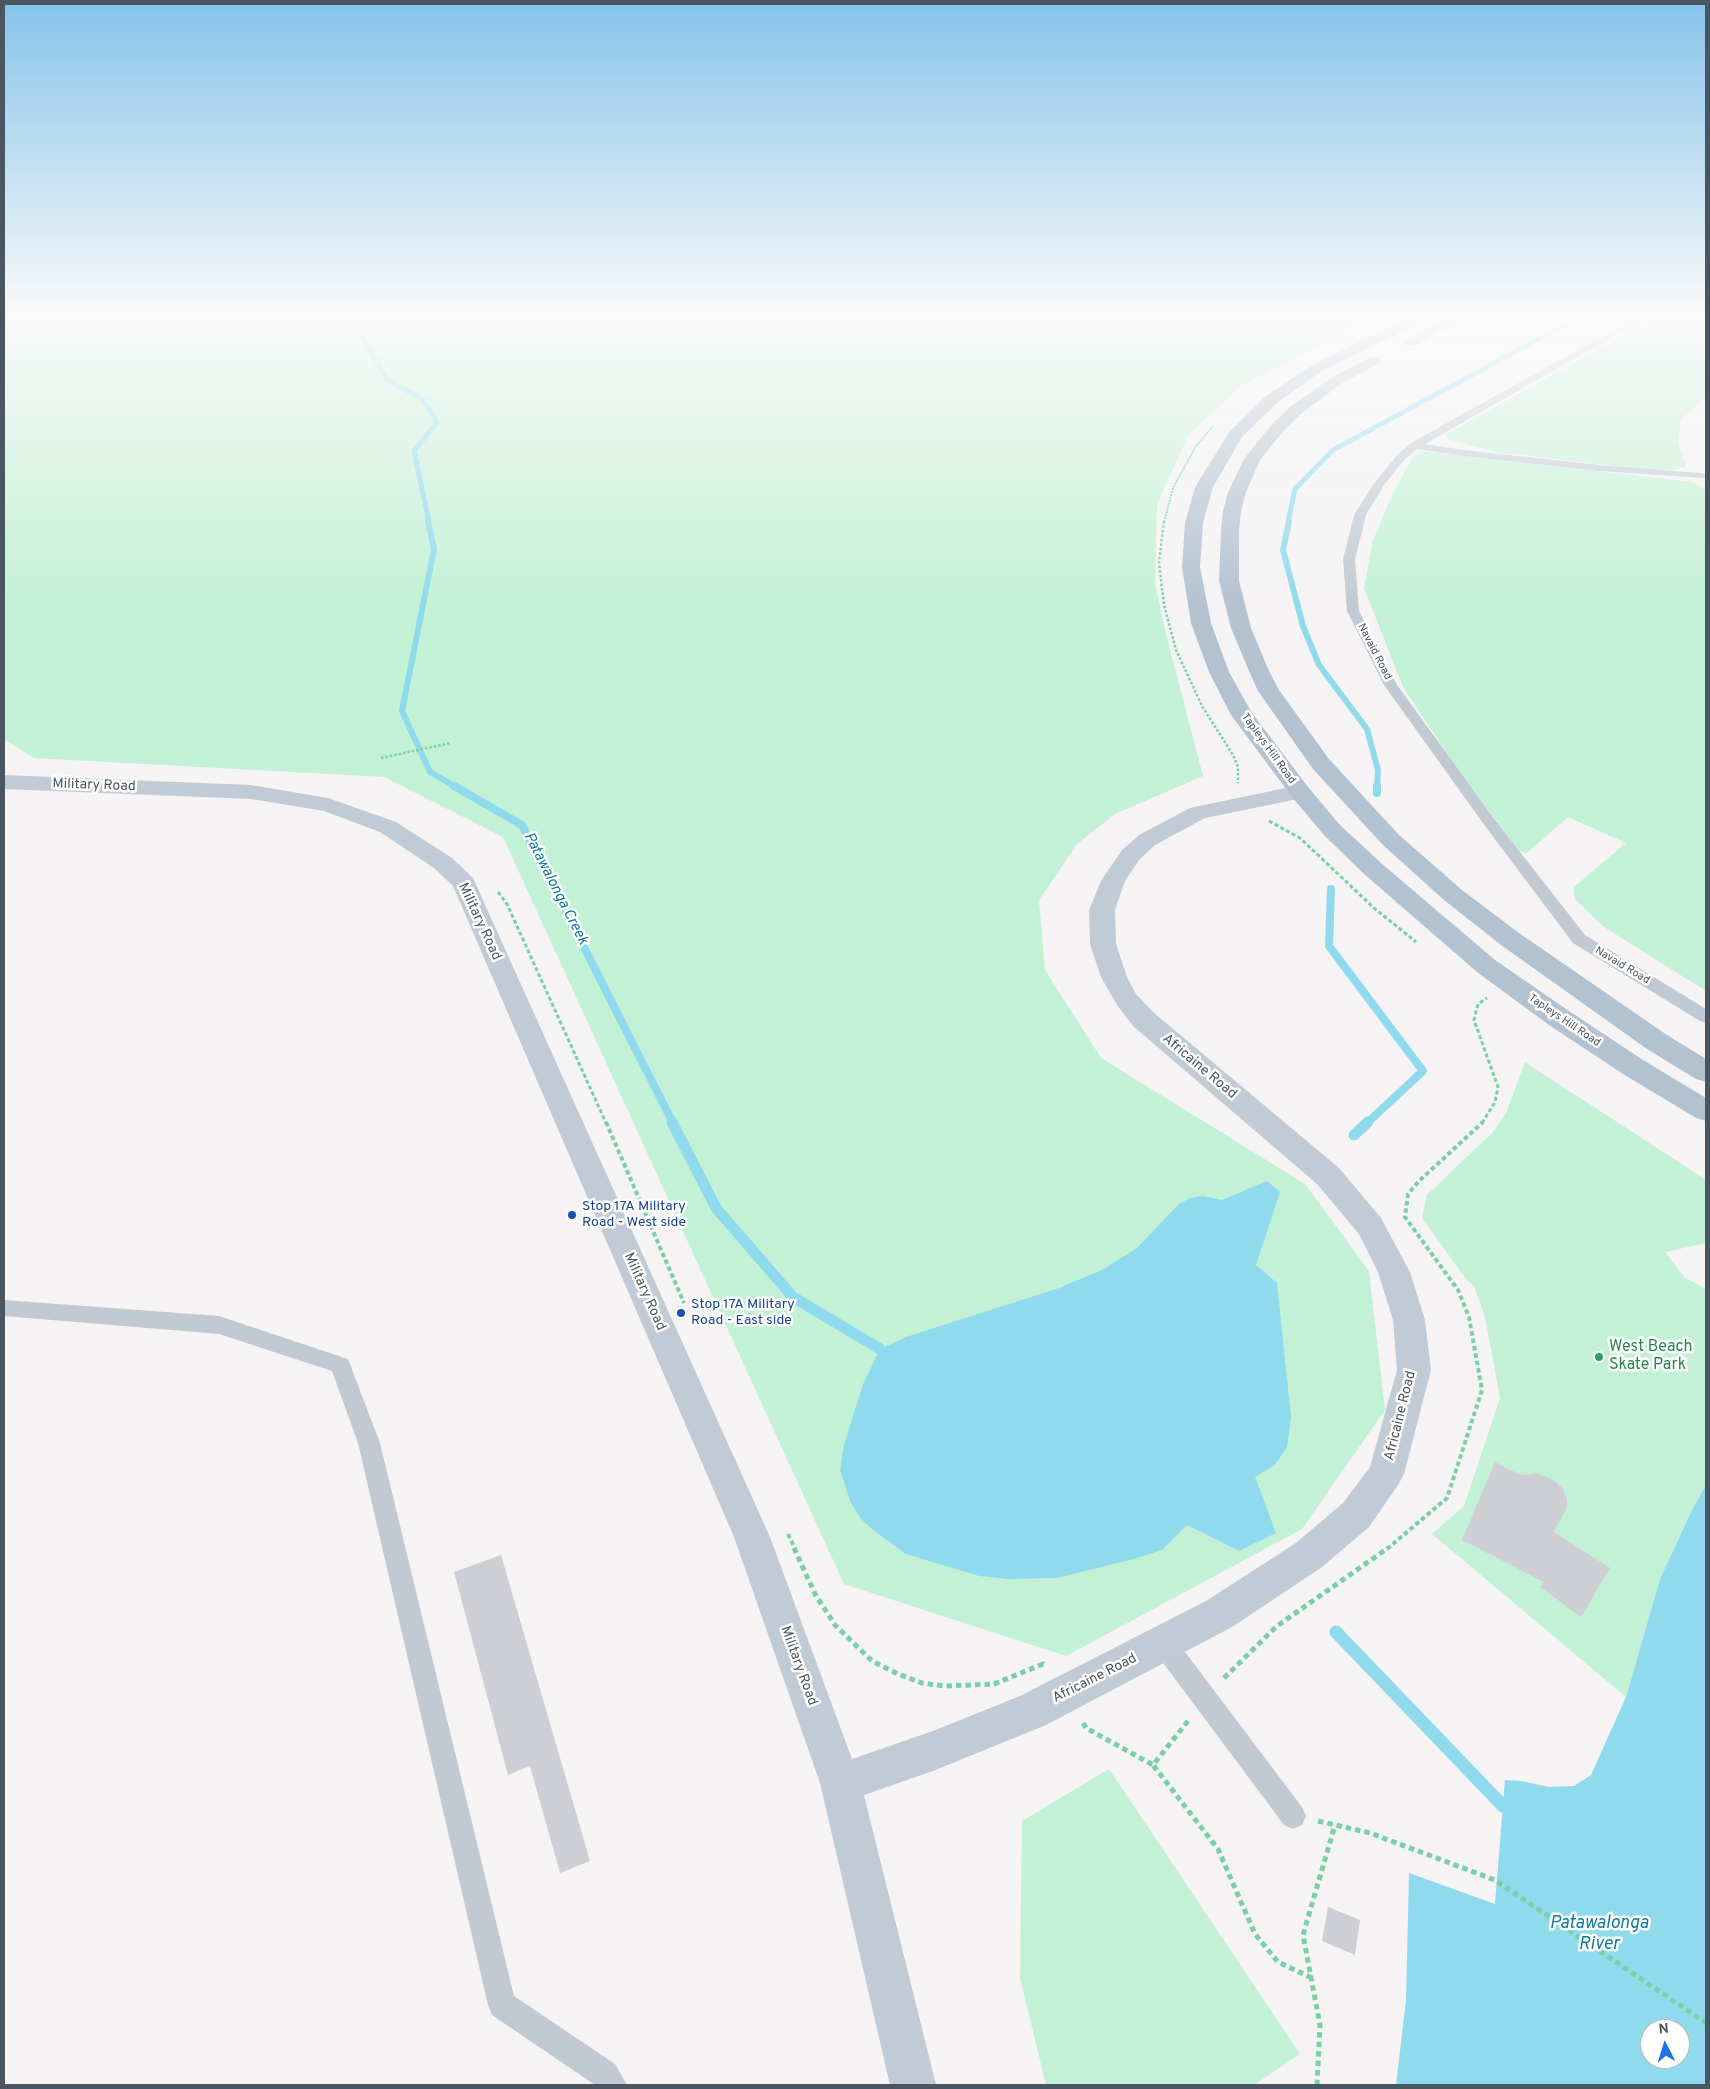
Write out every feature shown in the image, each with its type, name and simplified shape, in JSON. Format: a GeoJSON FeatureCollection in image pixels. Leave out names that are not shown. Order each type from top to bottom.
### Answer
{"type":"FeatureCollection","features":[{"type":"Feature","properties":{"kind":"main road","name":"Tapleys Hill Road"},"geometry":{"type":"LineString","coordinates":[[1260,410],[1241,428],[1223,453],[1204,487],[1194,523],[1191,567],[1201,623],[1219,672],[1242,715],[1300,792],[1332,830],[1372,868],[1486,966],[1559,1018],[1633,1067],[1706,1111]]}},
{"type":"Feature","properties":{"kind":"main road"},"geometry":{"type":"LineString","coordinates":[[1295,410],[1278,427],[1252,459],[1237,492],[1232,511],[1230,531],[1230,580],[1241,628],[1269,691],[1321,764],[1391,840],[1454,895],[1510,939],[1657,1042],[1706,1072]]}},
{"type":"Feature","properties":{"kind":"main road"},"geometry":{"type":"LineString","coordinates":[[1269,691],[1272,720],[1312,777],[1315,787],[1300,792]]}},
{"type":"Feature","properties":{"kind":"street","name":"Military Road"},"geometry":{"type":"LineString","coordinates":[[4,782],[251,792],[328,805],[388,827],[443,863],[464,883],[752,1537],[840,1783],[913,2085]]}},
{"type":"Feature","properties":{"kind":"street","name":"Africaine Road"},"geometry":{"type":"LineString","coordinates":[[840,1783],[933,1751],[1032,1710],[1164,1644],[1219,1614],[1301,1560],[1356,1515],[1386,1474],[1414,1370],[1409,1320],[1394,1272],[1370,1226],[1328,1176],[1143,1019],[1126,999],[1114,977],[1103,944],[1102,910],[1113,881],[1130,855],[1147,840],[1198,814],[1300,792]]}},
{"type":"Feature","properties":{"kind":"lane","name":"Navaid Road"},"geometry":{"type":"LineString","coordinates":[[1475,410],[1415,444],[1401,456],[1379,484],[1360,516],[1349,559],[1353,610],[1391,685],[1490,823],[1579,939],[1706,1017]]}},
{"type":"Feature","properties":{"kind":"lane"},"geometry":{"type":"LineString","coordinates":[[1415,444],[1464,453],[1599,468],[1700,476]]}},
{"type":"Feature","properties":{"kind":"lane"},"geometry":{"type":"LineString","coordinates":[[4,1308],[219,1325],[340,1365],[369,1443],[502,2005],[605,2074],[612,2085]]}},
{"type":"Feature","properties":{"kind":"lane"},"geometry":{"type":"LineString","coordinates":[[1164,1644],[1293,1816]]}},
{"type":"Feature","properties":{"kind":"path"},"geometry":{"type":"LineString","coordinates":[[381,758],[451,743]]}},
{"type":"Feature","properties":{"kind":"path"},"geometry":{"type":"LineString","coordinates":[[1153,1765],[1204,1699]]}},
{"type":"Feature","properties":{"kind":"path"},"geometry":{"type":"LineString","coordinates":[[1082,1721],[1086,1728],[1153,1765],[1218,1849],[1255,1934],[1278,1962],[1312,1978]]}},
{"type":"Feature","properties":{"kind":"path"},"geometry":{"type":"LineString","coordinates":[[1293,1816],[1370,1833],[1495,1880],[1706,2023]]}},
{"type":"Feature","properties":{"kind":"path"},"geometry":{"type":"LineString","coordinates":[[1317,2085],[1320,2025],[1303,1935],[1335,1825]]}},
{"type":"Feature","properties":{"kind":"green space"},"geometry":{"type":"Polygon","coordinates":[[[4,410],[1215,410],[1188,436],[1157,504],[1155,584],[1203,776],[1115,814],[1077,844],[1039,900],[1045,970],[1101,1058],[1305,1184],[1369,1271],[1385,1410],[1302,1529],[1066,1656],[844,1584],[503,837],[384,777],[34,758],[4,739],[4,410]]]}},
{"type":"Feature","properties":{"kind":"green space"},"geometry":{"type":"Polygon","coordinates":[[[1489,410],[1691,410],[1681,420],[1678,443],[1686,467],[1671,470],[1641,469],[1494,452],[1447,439],[1445,435],[1489,410]]]}},
{"type":"Feature","properties":{"kind":"green space"},"geometry":{"type":"Polygon","coordinates":[[[1423,451],[1693,482],[1706,490],[1706,991],[1604,927],[1575,899],[1574,887],[1626,843],[1568,817],[1527,853],[1519,851],[1456,767],[1403,687],[1364,588],[1373,540],[1392,495],[1412,458],[1423,451]]]}},
{"type":"Feature","properties":{"kind":"green space","name":"West Beach Skate Park"},"geometry":{"type":"Polygon","coordinates":[[[1525,1062],[1706,1180],[1706,1243],[1665,1252],[1685,1278],[1706,1289],[1706,1485],[1692,1510],[1660,1579],[1626,1697],[1432,1534],[1464,1506],[1500,1398],[1485,1317],[1474,1286],[1466,1279],[1422,1218],[1427,1195],[1493,1132],[1506,1113],[1525,1062]]]}},
{"type":"Feature","properties":{"kind":"green space"},"geometry":{"type":"Polygon","coordinates":[[[1109,1769],[1300,2054],[1254,2085],[1046,2085],[1020,1978],[1022,1821],[1109,1769]]]}},
{"type":"Feature","properties":{"kind":"water"},"geometry":{"type":"Polygon","coordinates":[[[1267,1181],[1280,1192],[1256,1265],[1277,1283],[1291,1417],[1287,1447],[1275,1465],[1255,1477],[1276,1533],[1239,1551],[1187,1525],[1162,1550],[1134,1559],[1057,1578],[1009,1579],[979,1576],[906,1554],[861,1519],[850,1501],[840,1470],[844,1445],[863,1384],[880,1349],[906,1337],[1059,1288],[1102,1270],[1137,1248],[1179,1204],[1190,1198],[1203,1196],[1222,1200],[1267,1181]]]}},
{"type":"Feature","properties":{"kind":"water","name":"Patawalonga River"},"geometry":{"type":"Polygon","coordinates":[[[1706,1485],[1706,2085],[1396,2085],[1406,2000],[1409,1873],[1495,1904],[1505,1780],[1521,1781],[1549,1787],[1574,1786],[1591,1775],[1626,1697],[1660,1579],[1692,1510],[1706,1485]]]}},
{"type":"Feature","properties":{"kind":"building"},"geometry":{"type":"Polygon","coordinates":[[[1495,1462],[1521,1475],[1537,1473],[1555,1481],[1563,1489],[1567,1499],[1567,1508],[1554,1532],[1610,1568],[1581,1617],[1540,1587],[1544,1582],[1462,1540],[1495,1462]]]}},
{"type":"Feature","properties":{"kind":"building"},"geometry":{"type":"Polygon","coordinates":[[[501,1555],[590,1861],[560,1873],[530,1766],[508,1775],[454,1572],[501,1555]]]}},
{"type":"Feature","properties":{"kind":"building"},"geometry":{"type":"Polygon","coordinates":[[[1328,1907],[1360,1920],[1355,1955],[1322,1941],[1328,1907]]]}},
{"type":"Feature","properties":{"kind":"waterway","name":"Patawalonga Creek"},"geometry":{"type":"LineString","coordinates":[[429,522],[414,451],[437,422],[430,410]]}},
{"type":"Feature","properties":{"kind":"waterway"},"geometry":{"type":"LineString","coordinates":[[1288,522],[1295,489],[1333,450],[1406,410]]}},
{"type":"Feature","properties":{"kind":"waterway","name":"Patawalonga Creek"},"geometry":{"type":"LineString","coordinates":[[428,521],[434,549],[402,711],[430,772],[456,787]]}},
{"type":"Feature","properties":{"kind":"waterway"},"geometry":{"type":"LineString","coordinates":[[1289,521],[1283,550],[1303,626],[1319,665],[1367,729],[1378,770],[1377,787]]}},
{"type":"Feature","properties":{"kind":"waterway","name":"Patawalonga Creek"},"geometry":{"type":"LineString","coordinates":[[454,786],[522,825],[673,1123]]}},
{"type":"Feature","properties":{"kind":"waterway"},"geometry":{"type":"LineString","coordinates":[[1377,787],[1377,793]]}},
{"type":"Feature","properties":{"kind":"waterway"},"geometry":{"type":"LineString","coordinates":[[1331,889],[1329,946],[1423,1071],[1367,1123]]}},
{"type":"Feature","properties":{"kind":"waterway","name":"Patawalonga Creek"},"geometry":{"type":"LineString","coordinates":[[672,1122],[716,1208],[793,1297],[880,1349]]}},
{"type":"Feature","properties":{"kind":"waterway"},"geometry":{"type":"LineString","coordinates":[[1354,1135],[1368,1122]]}},
{"type":"Feature","properties":{"kind":"waterway"},"geometry":{"type":"LineString","coordinates":[[1336,1632],[1503,1806]]}},
{"type":"Feature","properties":{"kind":"place","name":"Stop 17A Military Road - West side"},"geometry":{"type":"Point","coordinates":[572,1215]}},
{"type":"Feature","properties":{"kind":"place","name":"Stop 17A Military Road - East side"},"geometry":{"type":"Point","coordinates":[681,1313]}},
{"type":"Feature","properties":{"kind":"place","name":"West Beach Skate Park"},"geometry":{"type":"Point","coordinates":[1599,1357]}}]}
